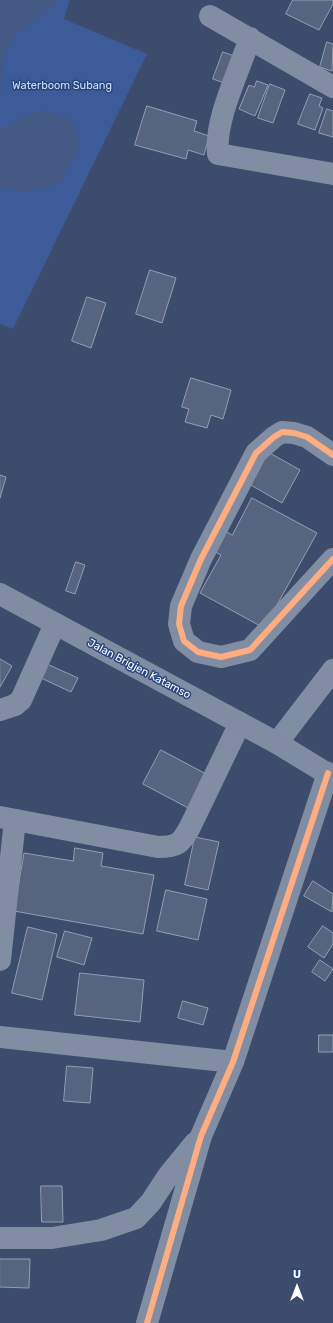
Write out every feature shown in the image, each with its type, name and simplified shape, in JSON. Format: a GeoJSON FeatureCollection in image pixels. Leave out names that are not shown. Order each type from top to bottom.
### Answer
{"type":"FeatureCollection","features":[{"type":"Feature","properties":{"kind":"main road","name":"Jalan Brigjen Katamso"},"geometry":{"type":"LineString","coordinates":[[0,594],[240,723],[330,775]]}},
{"type":"Feature","properties":{"kind":"street"},"geometry":{"type":"LineString","coordinates":[[210,16],[333,87]]}},
{"type":"Feature","properties":{"kind":"street"},"geometry":{"type":"LineString","coordinates":[[250,38],[220,123],[217,143],[218,154],[333,174]]}},
{"type":"Feature","properties":{"kind":"street"},"geometry":{"type":"LineString","coordinates":[[333,455],[307,437],[282,432],[274,437],[256,454],[201,559],[181,606],[179,624],[184,641],[198,652],[221,657],[250,650],[333,559]]}},
{"type":"Feature","properties":{"kind":"street"},"geometry":{"type":"LineString","coordinates":[[0,710],[14,706],[21,700],[55,624]]}},
{"type":"Feature","properties":{"kind":"street"},"geometry":{"type":"LineString","coordinates":[[277,744],[333,670]]}},
{"type":"Feature","properties":{"kind":"street"},"geometry":{"type":"LineString","coordinates":[[0,960],[8,818],[158,847],[179,843],[182,841],[190,827],[240,723]]}},
{"type":"Feature","properties":{"kind":"street"},"geometry":{"type":"LineString","coordinates":[[147,1323],[201,1136],[233,1062],[330,775]]}},
{"type":"Feature","properties":{"kind":"street"},"geometry":{"type":"LineString","coordinates":[[0,1037],[233,1062]]}},
{"type":"Feature","properties":{"kind":"street"},"geometry":{"type":"LineString","coordinates":[[0,1238],[52,1238],[101,1230],[136,1218],[151,1202],[168,1176],[201,1136]]}},
{"type":"Feature","properties":{"kind":"green space","name":"Waterboom Subang"},"geometry":{"type":"Polygon","coordinates":[[[0,0],[70,0],[64,19],[147,54],[13,329],[0,324],[0,0]]]}},
{"type":"Feature","properties":{"kind":"shaded area"},"geometry":{"type":"Polygon","coordinates":[[[0,0],[55,0],[54,5],[18,33],[4,55],[0,104],[0,0]]]}},
{"type":"Feature","properties":{"kind":"shaded area"},"geometry":{"type":"Polygon","coordinates":[[[46,110],[72,119],[81,146],[60,183],[25,192],[2,187],[0,188],[0,130],[23,117],[46,110]]]}},
{"type":"Feature","properties":{"kind":"building"},"geometry":{"type":"Polygon","coordinates":[[[293,0],[333,0],[333,4],[319,30],[286,14],[293,0]]]}},
{"type":"Feature","properties":{"kind":"building"},"geometry":{"type":"Polygon","coordinates":[[[327,42],[333,44],[332,71],[320,67],[327,42]]]}},
{"type":"Feature","properties":{"kind":"building"},"geometry":{"type":"Polygon","coordinates":[[[223,52],[240,58],[230,85],[213,79],[223,52]]]}},
{"type":"Feature","properties":{"kind":"building"},"geometry":{"type":"Polygon","coordinates":[[[257,81],[268,85],[255,116],[239,109],[249,85],[254,87],[257,81]]]}},
{"type":"Feature","properties":{"kind":"building"},"geometry":{"type":"Polygon","coordinates":[[[270,84],[285,90],[273,123],[258,118],[270,84]]]}},
{"type":"Feature","properties":{"kind":"building"},"geometry":{"type":"Polygon","coordinates":[[[310,94],[322,98],[319,106],[323,108],[315,130],[298,124],[310,94]]]}},
{"type":"Feature","properties":{"kind":"building"},"geometry":{"type":"Polygon","coordinates":[[[147,106],[197,121],[194,131],[209,136],[204,155],[188,150],[186,159],[135,145],[147,106]]]}},
{"type":"Feature","properties":{"kind":"building"},"geometry":{"type":"Polygon","coordinates":[[[327,109],[333,111],[333,137],[319,133],[327,109]]]}},
{"type":"Feature","properties":{"kind":"building"},"geometry":{"type":"Polygon","coordinates":[[[150,270],[176,278],[162,323],[136,314],[150,270]]]}},
{"type":"Feature","properties":{"kind":"building"},"geometry":{"type":"Polygon","coordinates":[[[87,297],[106,303],[91,348],[72,341],[87,297]]]}},
{"type":"Feature","properties":{"kind":"building"},"geometry":{"type":"Polygon","coordinates":[[[191,378],[231,390],[223,419],[211,415],[207,428],[185,422],[189,409],[182,407],[191,378]]]}},
{"type":"Feature","properties":{"kind":"building"},"geometry":{"type":"Polygon","coordinates":[[[268,452],[300,470],[282,503],[249,484],[268,452]]]}},
{"type":"Feature","properties":{"kind":"building"},"geometry":{"type":"Polygon","coordinates":[[[0,475],[6,477],[0,498],[0,475]]]}},
{"type":"Feature","properties":{"kind":"building"},"geometry":{"type":"Polygon","coordinates":[[[252,498],[317,533],[264,628],[200,593],[221,555],[212,550],[223,530],[232,535],[252,498]]]}},
{"type":"Feature","properties":{"kind":"building"},"geometry":{"type":"Polygon","coordinates":[[[76,562],[85,565],[75,594],[66,591],[76,562]]]}},
{"type":"Feature","properties":{"kind":"building"},"geometry":{"type":"Polygon","coordinates":[[[0,659],[12,666],[0,687],[0,659]]]}},
{"type":"Feature","properties":{"kind":"building"},"geometry":{"type":"Polygon","coordinates":[[[47,664],[78,678],[71,692],[41,678],[47,664]]]}},
{"type":"Feature","properties":{"kind":"building"},"geometry":{"type":"Polygon","coordinates":[[[161,750],[208,775],[190,809],[143,784],[161,750]]]}},
{"type":"Feature","properties":{"kind":"building"},"geometry":{"type":"Polygon","coordinates":[[[195,837],[219,842],[208,890],[185,885],[195,837]]]}},
{"type":"Feature","properties":{"kind":"building"},"geometry":{"type":"Polygon","coordinates":[[[75,848],[103,853],[101,866],[154,875],[143,934],[14,911],[24,853],[73,861],[75,848]]]}},
{"type":"Feature","properties":{"kind":"building"},"geometry":{"type":"Polygon","coordinates":[[[313,881],[333,894],[332,912],[304,896],[313,881]]]}},
{"type":"Feature","properties":{"kind":"building"},"geometry":{"type":"Polygon","coordinates":[[[166,890],[207,899],[198,940],[157,931],[166,890]]]}},
{"type":"Feature","properties":{"kind":"building"},"geometry":{"type":"Polygon","coordinates":[[[323,926],[333,933],[333,944],[324,958],[308,947],[323,926]]]}},
{"type":"Feature","properties":{"kind":"building"},"geometry":{"type":"Polygon","coordinates":[[[28,927],[57,934],[42,1000],[12,993],[28,927]]]}},
{"type":"Feature","properties":{"kind":"building"},"geometry":{"type":"Polygon","coordinates":[[[65,931],[92,938],[84,965],[57,957],[65,931]]]}},
{"type":"Feature","properties":{"kind":"building"},"geometry":{"type":"Polygon","coordinates":[[[320,960],[333,969],[325,981],[312,972],[320,960]]]}},
{"type":"Feature","properties":{"kind":"building"},"geometry":{"type":"Polygon","coordinates":[[[80,973],[144,980],[140,1022],[75,1015],[80,973]]]}},
{"type":"Feature","properties":{"kind":"building"},"geometry":{"type":"Polygon","coordinates":[[[183,1001],[208,1008],[203,1025],[178,1018],[183,1001]]]}},
{"type":"Feature","properties":{"kind":"building"},"geometry":{"type":"Polygon","coordinates":[[[319,1035],[333,1035],[333,1052],[319,1052],[319,1035]]]}},
{"type":"Feature","properties":{"kind":"building"},"geometry":{"type":"Polygon","coordinates":[[[67,1066],[93,1068],[90,1103],[64,1101],[67,1066]]]}},
{"type":"Feature","properties":{"kind":"building"},"geometry":{"type":"Polygon","coordinates":[[[41,1186],[62,1186],[63,1222],[42,1222],[41,1186]]]}},
{"type":"Feature","properties":{"kind":"building"},"geometry":{"type":"Polygon","coordinates":[[[0,1259],[30,1259],[29,1288],[0,1287],[0,1259]]]}},
{"type":"Feature","properties":{"kind":"cycle path"},"geometry":{"type":"LineString","coordinates":[[333,455],[307,437],[294,433],[282,432],[256,453],[201,559],[181,606],[179,624],[184,641],[198,652],[221,657],[250,650],[333,559]]}},
{"type":"Feature","properties":{"kind":"cycle path"},"geometry":{"type":"LineString","coordinates":[[147,1323],[201,1136],[233,1062],[328,773]]}}]}
